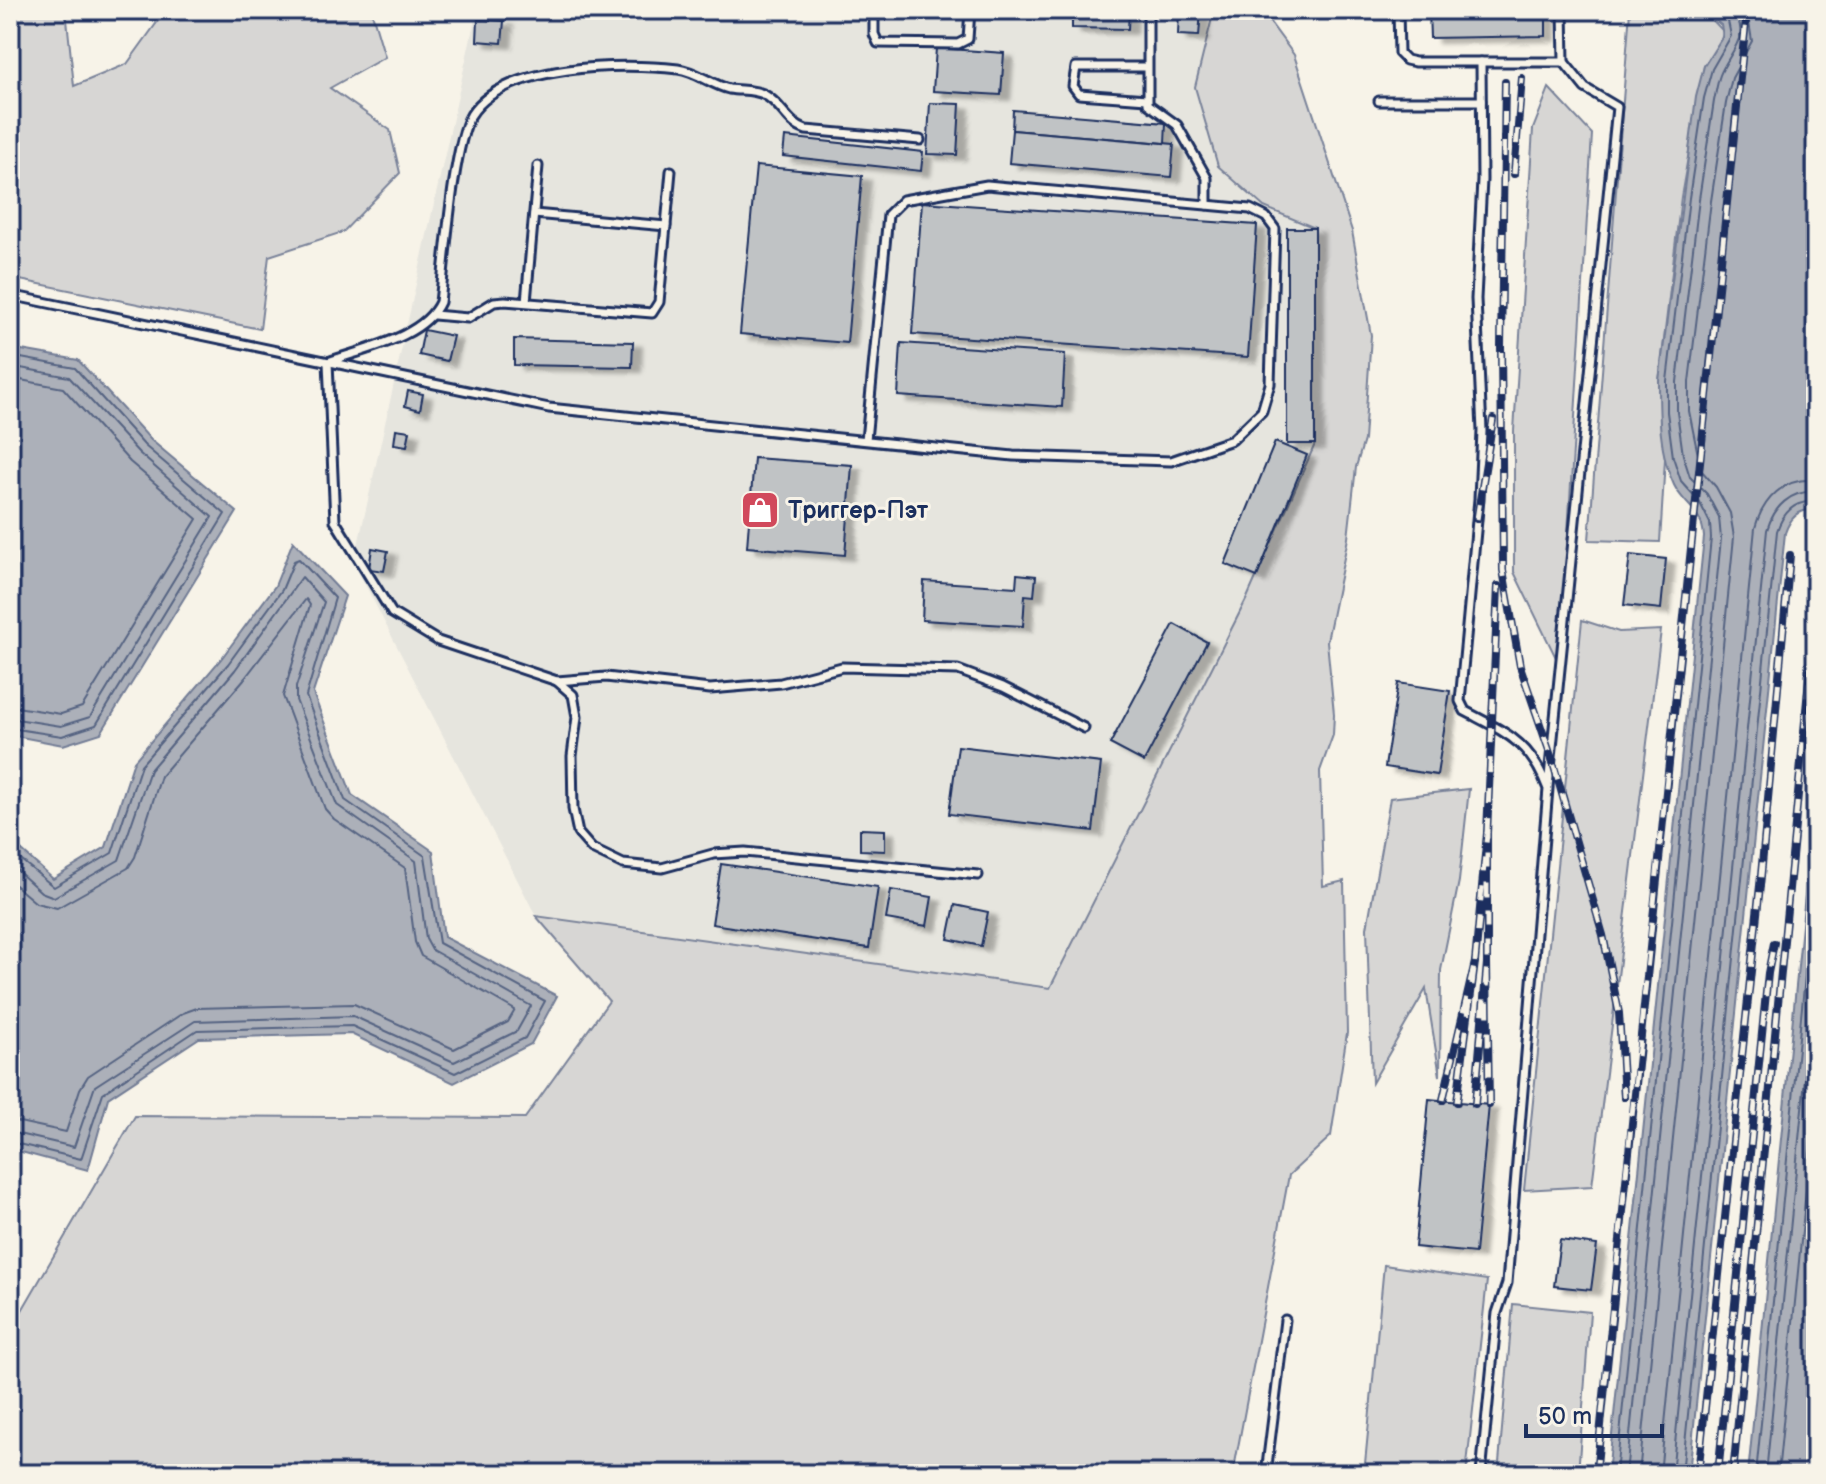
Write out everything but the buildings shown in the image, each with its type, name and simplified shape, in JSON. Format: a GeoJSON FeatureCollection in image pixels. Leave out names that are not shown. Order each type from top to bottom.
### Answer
{"type":"FeatureCollection","features":[{"type":"Feature","properties":{"kind":"lane"},"geometry":{"type":"LineString","coordinates":[[874,10],[874,34],[878,43],[958,44],[968,39],[970,10]]}},
{"type":"Feature","properties":{"kind":"lane"},"geometry":{"type":"LineString","coordinates":[[1148,10],[1147,99],[1150,108],[1177,125],[1207,178],[1207,205]]}},
{"type":"Feature","properties":{"kind":"lane"},"geometry":{"type":"LineString","coordinates":[[1398,10],[1399,53],[1406,60],[1564,62]]}},
{"type":"Feature","properties":{"kind":"lane"},"geometry":{"type":"LineString","coordinates":[[1481,1474],[1497,1313],[1507,1283],[1548,789],[1617,107],[1585,88],[1564,62],[1563,10]]}},
{"type":"Feature","properties":{"kind":"lane"},"geometry":{"type":"LineString","coordinates":[[1481,62],[1476,299],[1482,445],[1460,701],[1465,711],[1493,723],[1517,741],[1539,764],[1548,789]]}},
{"type":"Feature","properties":{"kind":"lane"},"geometry":{"type":"LineString","coordinates":[[1147,67],[1076,67],[1073,86],[1079,94],[1147,99]]}},
{"type":"Feature","properties":{"kind":"lane"},"geometry":{"type":"LineString","coordinates":[[328,362],[405,333],[434,315],[440,302],[461,143],[471,116],[490,94],[525,80],[579,68],[681,69],[727,89],[765,95],[796,127],[806,130],[920,140]]}},
{"type":"Feature","properties":{"kind":"lane"},"geometry":{"type":"LineString","coordinates":[[1379,101],[1481,101]]}},
{"type":"Feature","properties":{"kind":"lane"},"geometry":{"type":"LineString","coordinates":[[526,302],[538,166]]}},
{"type":"Feature","properties":{"kind":"lane"},"geometry":{"type":"LineString","coordinates":[[434,315],[468,318],[494,302],[652,313],[659,302],[671,171]]}},
{"type":"Feature","properties":{"kind":"lane"},"geometry":{"type":"LineString","coordinates":[[10,295],[549,408],[1013,456],[1171,461],[1232,440],[1262,411],[1270,384],[1275,229],[1266,217],[1250,209],[987,185],[903,200],[888,215],[866,440]]}},
{"type":"Feature","properties":{"kind":"lane"},"geometry":{"type":"LineString","coordinates":[[534,214],[666,226]]}},
{"type":"Feature","properties":{"kind":"lane"},"geometry":{"type":"LineString","coordinates":[[328,362],[335,521],[392,613],[438,641],[557,681],[573,695],[577,717],[572,769],[573,809],[578,833],[592,849],[623,864],[662,868],[713,854],[745,852],[978,875]]}},
{"type":"Feature","properties":{"kind":"lane"},"geometry":{"type":"LineString","coordinates":[[557,681],[606,677],[710,689],[781,683],[842,667],[958,670],[1003,687],[1084,728]]}},
{"type":"Feature","properties":{"kind":"lane"},"geometry":{"type":"LineString","coordinates":[[1266,1474],[1285,1320]]}},
{"type":"Feature","properties":{"kind":"shaded area"},"geometry":{"type":"Polygon","coordinates":[[[10,10],[66,10],[74,86],[127,64],[166,10],[371,10],[385,57],[330,88],[390,130],[400,173],[343,232],[269,256],[260,329],[10,278],[10,10]]]}},
{"type":"Feature","properties":{"kind":"shaded area"},"geometry":{"type":"Polygon","coordinates":[[[477,10],[1212,10],[1195,87],[1318,225],[1318,434],[1247,598],[1050,988],[536,916],[354,563],[477,10]]]}},
{"type":"Feature","properties":{"kind":"shaded area"},"geometry":{"type":"Polygon","coordinates":[[[1214,10],[1261,10],[1294,55],[1352,231],[1371,335],[1364,440],[1356,467],[1348,538],[1327,641],[1333,735],[1320,771],[1323,886],[1344,881],[1347,1033],[1331,1136],[1289,1175],[1233,1474],[10,1474],[10,1331],[135,1116],[525,1118],[609,1001],[536,916],[1050,988],[1247,598],[1315,444],[1315,228],[1264,207],[1218,166],[1195,87],[1214,10]]]}},
{"type":"Feature","properties":{"kind":"shaded area"},"geometry":{"type":"Polygon","coordinates":[[[1630,10],[1703,10],[1723,31],[1721,42],[1704,66],[1681,197],[1659,381],[1665,459],[1660,542],[1589,540],[1630,10]]]}},
{"type":"Feature","properties":{"kind":"shaded area"},"geometry":{"type":"Polygon","coordinates":[[[1549,88],[1592,134],[1560,666],[1514,572],[1514,431],[1533,129],[1549,88]]]}},
{"type":"Feature","properties":{"kind":"shaded area"},"geometry":{"type":"Polygon","coordinates":[[[1582,620],[1619,632],[1661,630],[1592,1186],[1524,1190],[1582,620]]]}},
{"type":"Feature","properties":{"kind":"shaded area"},"geometry":{"type":"Polygon","coordinates":[[[1469,789],[1459,881],[1441,970],[1440,1076],[1426,989],[1372,1083],[1367,928],[1390,798],[1469,789]]]}},
{"type":"Feature","properties":{"kind":"shaded area"},"geometry":{"type":"Polygon","coordinates":[[[1384,1265],[1487,1280],[1466,1474],[1364,1474],[1384,1265]]]}},
{"type":"Feature","properties":{"kind":"shaded area"},"geometry":{"type":"Polygon","coordinates":[[[1513,1304],[1590,1312],[1578,1474],[1498,1474],[1513,1304]]]}},
{"type":"Feature","properties":{"kind":"water"},"geometry":{"type":"Polygon","coordinates":[[[1703,10],[1816,10],[1816,510],[1796,515],[1785,533],[1689,1474],[1608,1474],[1704,537],[1700,520],[1678,492],[1665,460],[1659,381],[1696,97],[1704,66],[1723,36],[1721,25],[1703,10]]]}},
{"type":"Feature","properties":{"kind":"water"},"geometry":{"type":"Polygon","coordinates":[[[10,348],[78,360],[151,440],[237,512],[101,733],[63,745],[10,735],[10,348]]]}},
{"type":"Feature","properties":{"kind":"water"},"geometry":{"type":"Polygon","coordinates":[[[293,541],[345,596],[313,693],[352,795],[433,851],[444,937],[557,996],[531,1044],[454,1083],[351,1034],[199,1038],[108,1098],[88,1170],[10,1149],[10,840],[53,879],[106,847],[134,761],[221,659],[275,586],[293,541]]]}},
{"type":"Feature","properties":{"kind":"water"},"geometry":{"type":"Polygon","coordinates":[[[1816,783],[1816,1474],[1748,1474],[1816,783]]]}},
{"type":"Feature","properties":{"kind":"railway"},"geometry":{"type":"LineString","coordinates":[[1596,1474],[1747,10]]}},
{"type":"Feature","properties":{"kind":"railway"},"geometry":{"type":"LineString","coordinates":[[1514,174],[1522,78]]}},
{"type":"Feature","properties":{"kind":"railway"},"geometry":{"type":"LineString","coordinates":[[1505,82],[1501,346],[1503,570],[1520,666],[1551,756],[1603,935],[1619,1013],[1624,1097]]}},
{"type":"Feature","properties":{"kind":"railway"},"geometry":{"type":"LineString","coordinates":[[1477,519],[1493,419]]}},
{"type":"Feature","properties":{"kind":"railway"},"geometry":{"type":"LineString","coordinates":[[1698,1474],[1761,876],[1790,555]]}},
{"type":"Feature","properties":{"kind":"railway"},"geometry":{"type":"LineString","coordinates":[[1487,833],[1498,586]]}},
{"type":"Feature","properties":{"kind":"railway"},"geometry":{"type":"LineString","coordinates":[[1733,1474],[1816,606]]}},
{"type":"Feature","properties":{"kind":"railway"},"geometry":{"type":"LineString","coordinates":[[1475,962],[1487,833],[1487,963]]}},
{"type":"Feature","properties":{"kind":"railway"},"geometry":{"type":"LineString","coordinates":[[1718,1474],[1768,973],[1774,943]]}},
{"type":"Feature","properties":{"kind":"railway"},"geometry":{"type":"LineString","coordinates":[[1443,1100],[1475,962],[1457,1102]]}},
{"type":"Feature","properties":{"kind":"railway"},"geometry":{"type":"LineString","coordinates":[[1475,1104],[1487,963],[1489,1105]]}},
{"type":"Feature","properties":{"kind":"place","name":"Триггер-Пэт"},"geometry":{"type":"Point","coordinates":[760,510]}}]}
